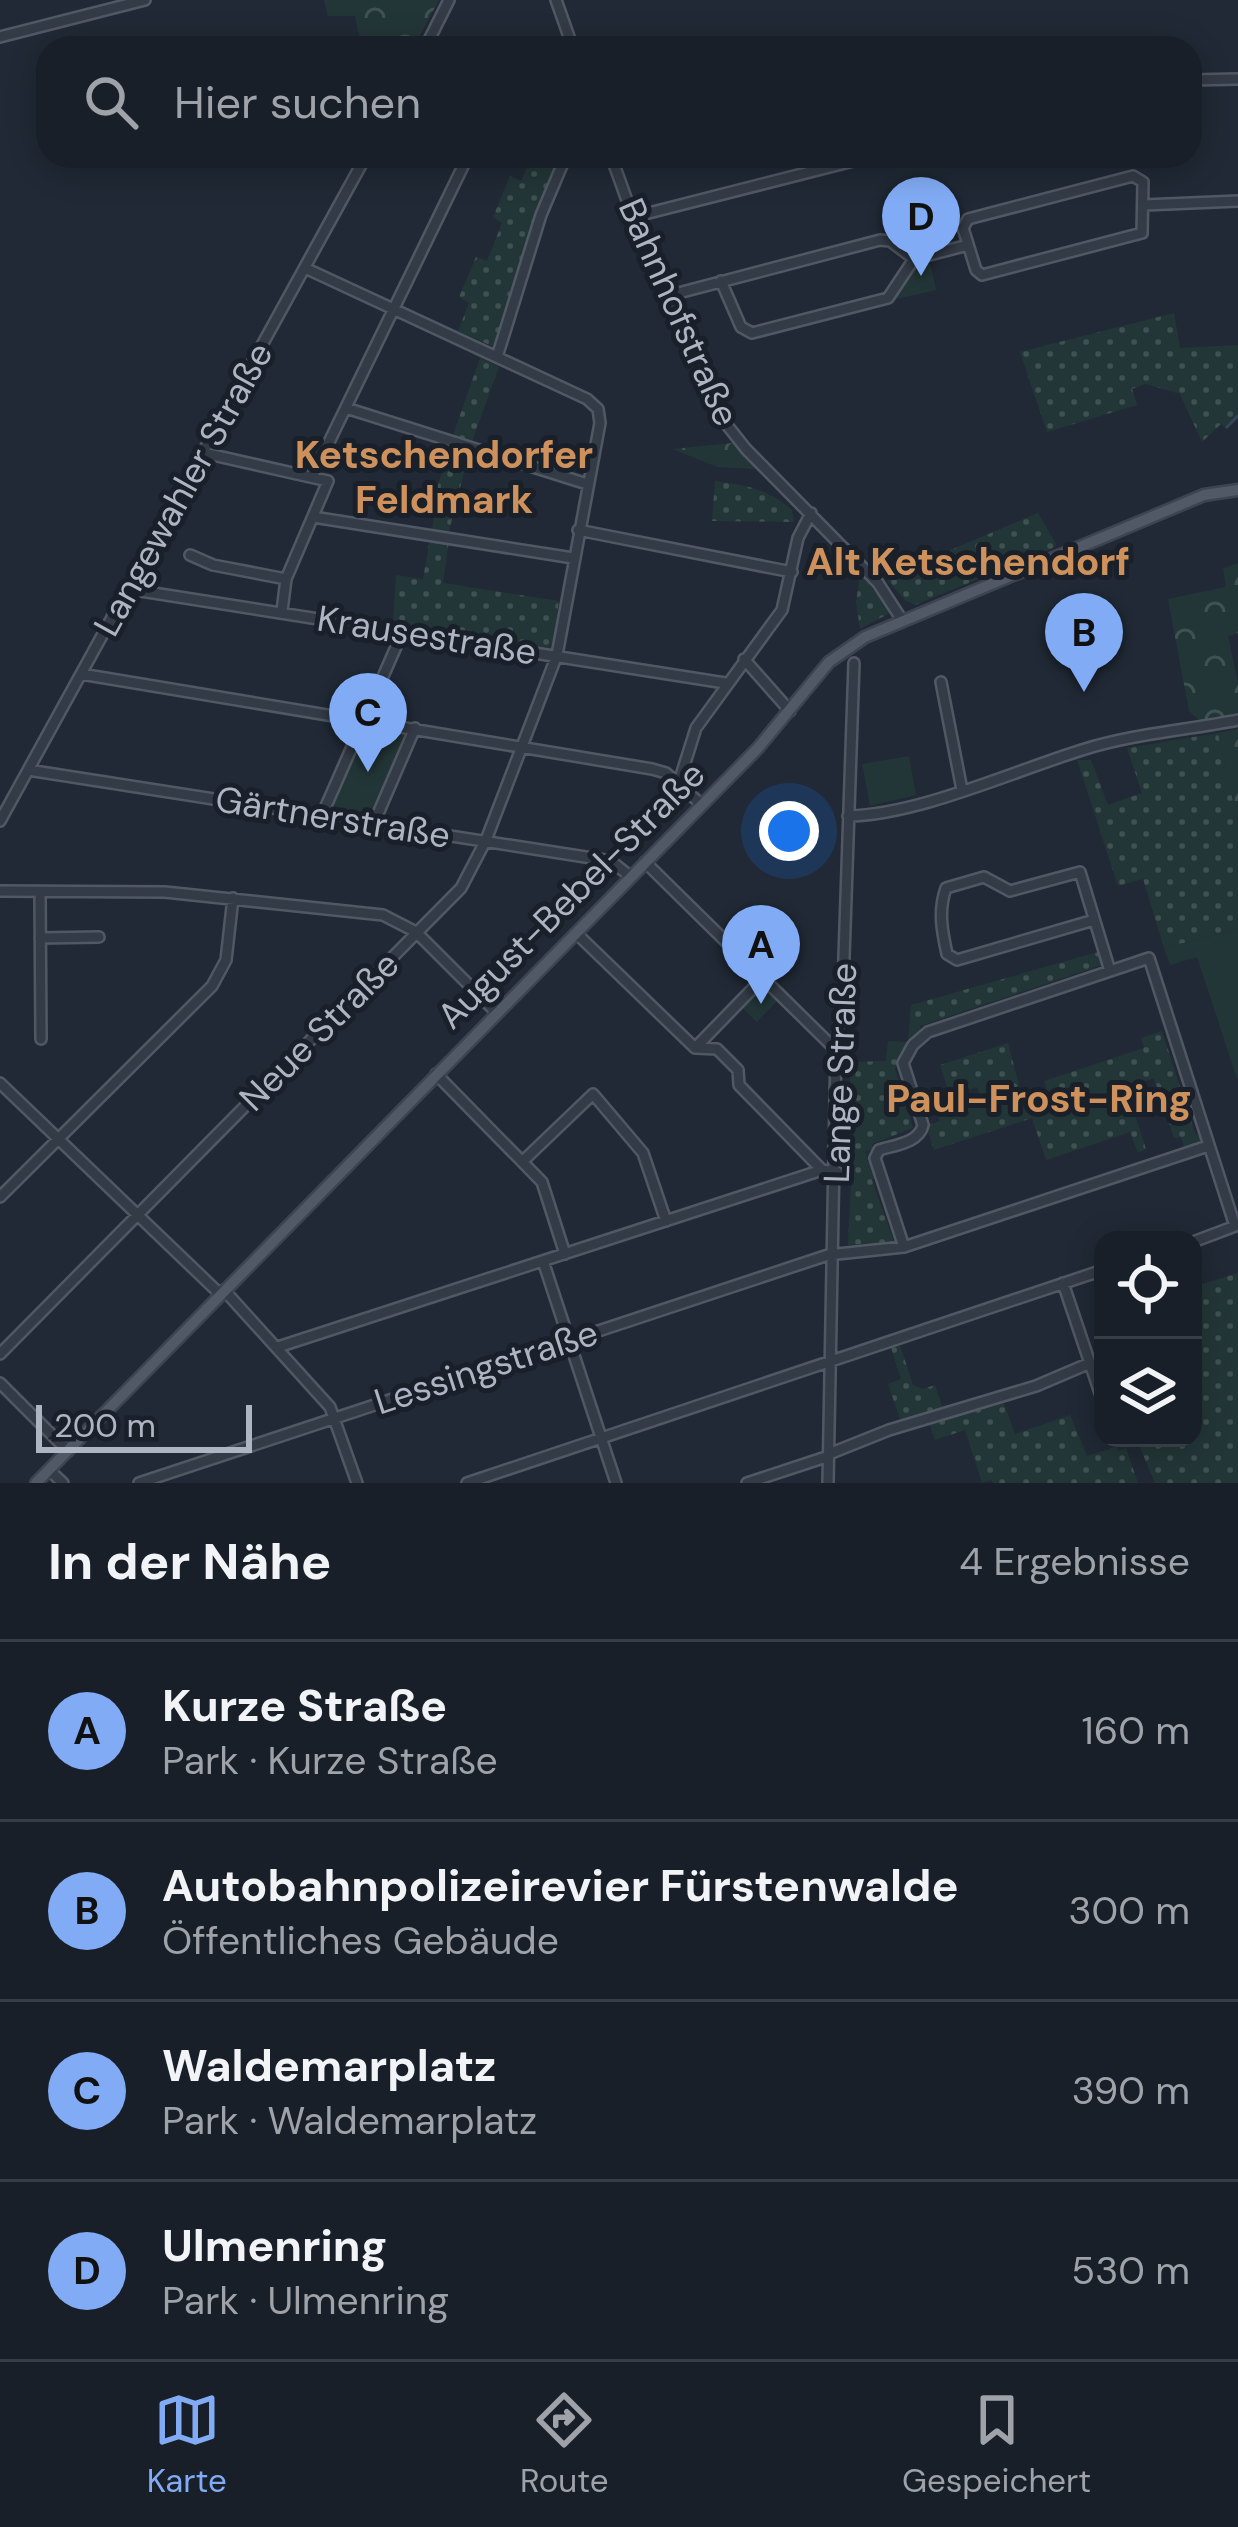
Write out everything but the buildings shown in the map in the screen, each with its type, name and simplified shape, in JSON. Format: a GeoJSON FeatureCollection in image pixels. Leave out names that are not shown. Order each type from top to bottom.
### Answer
{"type":"FeatureCollection","features":[{"type":"Feature","properties":{"kind":"main road","name":"August-Bebel-Straße"},"geometry":{"type":"LineString","coordinates":[[36,1483],[702,805],[843,650],[902,620],[1204,495],[1238,490]]}},
{"type":"Feature","properties":{"kind":"street"},"geometry":{"type":"LineString","coordinates":[[0,37],[145,0]]}},
{"type":"Feature","properties":{"kind":"street"},"geometry":{"type":"LineString","coordinates":[[431,36],[449,0]]}},
{"type":"Feature","properties":{"kind":"street"},"geometry":{"type":"LineString","coordinates":[[556,0],[569,36]]}},
{"type":"Feature","properties":{"kind":"street"},"geometry":{"type":"LineString","coordinates":[[1202,80],[1238,79]]}},
{"type":"Feature","properties":{"kind":"street","name":"Langewahler Straße"},"geometry":{"type":"LineString","coordinates":[[0,821],[359,168]]}},
{"type":"Feature","properties":{"kind":"street"},"geometry":{"type":"LineString","coordinates":[[314,475],[463,168]]}},
{"type":"Feature","properties":{"kind":"street"},"geometry":{"type":"LineString","coordinates":[[305,268],[497,357],[541,214],[561,168]]}},
{"type":"Feature","properties":{"kind":"street","name":"Bahnhofstraße"},"geometry":{"type":"LineString","coordinates":[[615,168],[723,420],[888,594],[902,620]]}},
{"type":"Feature","properties":{"kind":"street"},"geometry":{"type":"LineString","coordinates":[[633,218],[827,168]]}},
{"type":"Feature","properties":{"kind":"street"},"geometry":{"type":"LineString","coordinates":[[1133,176],[1143,182],[1144,205],[1143,230],[1138,235],[982,275],[976,270],[963,228],[968,219],[1133,176]]}},
{"type":"Feature","properties":{"kind":"street"},"geometry":{"type":"LineString","coordinates":[[1144,205],[1238,201]]}},
{"type":"Feature","properties":{"kind":"street"},"geometry":{"type":"LineString","coordinates":[[916,211],[928,255]]}},
{"type":"Feature","properties":{"kind":"street"},"geometry":{"type":"LineString","coordinates":[[667,296],[880,240],[890,241],[914,259]]}},
{"type":"Feature","properties":{"kind":"street"},"geometry":{"type":"LineString","coordinates":[[721,280],[741,326],[752,333],[888,298],[914,259],[968,244]]}},
{"type":"Feature","properties":{"kind":"street","name":"Neue Straße"},"geometry":{"type":"LineString","coordinates":[[0,1354],[461,888],[486,841],[557,656],[600,423],[598,409],[587,399],[497,357]]}},
{"type":"Feature","properties":{"kind":"street"},"geometry":{"type":"LineString","coordinates":[[346,408],[587,484]]}},
{"type":"Feature","properties":{"kind":"street"},"geometry":{"type":"LineString","coordinates":[[205,453],[328,481],[286,579],[282,611]]}},
{"type":"Feature","properties":{"kind":"street"},"geometry":{"type":"LineString","coordinates":[[679,782],[690,740],[725,683],[782,610],[803,524],[811,514]]}},
{"type":"Feature","properties":{"kind":"street"},"geometry":{"type":"LineString","coordinates":[[313,517],[573,557]]}},
{"type":"Feature","properties":{"kind":"street"},"geometry":{"type":"LineString","coordinates":[[578,530],[792,572]]}},
{"type":"Feature","properties":{"kind":"street"},"geometry":{"type":"LineString","coordinates":[[190,555],[213,565],[286,579]]}},
{"type":"Feature","properties":{"kind":"street","name":"Krausestraße"},"geometry":{"type":"LineString","coordinates":[[128,589],[725,683]]}},
{"type":"Feature","properties":{"kind":"street"},"geometry":{"type":"LineString","coordinates":[[322,814],[403,631]]}},
{"type":"Feature","properties":{"kind":"street"},"geometry":{"type":"LineString","coordinates":[[744,659],[790,711]]}},
{"type":"Feature","properties":{"kind":"street","name":"Lange Straße"},"geometry":{"type":"LineString","coordinates":[[828,1483],[836,1050],[843,986],[854,663]]}},
{"type":"Feature","properties":{"kind":"street"},"geometry":{"type":"LineString","coordinates":[[81,674],[661,770],[702,805]]}},
{"type":"Feature","properties":{"kind":"street"},"geometry":{"type":"LineString","coordinates":[[941,682],[962,790]]}},
{"type":"Feature","properties":{"kind":"street"},"geometry":{"type":"LineString","coordinates":[[848,816],[879,813],[962,790],[1086,748],[1238,719]]}},
{"type":"Feature","properties":{"kind":"street"},"geometry":{"type":"LineString","coordinates":[[374,823],[415,728]]}},
{"type":"Feature","properties":{"kind":"street","name":"Gärtnerstraße"},"geometry":{"type":"LineString","coordinates":[[28,770],[611,861],[631,877]]}},
{"type":"Feature","properties":{"kind":"street"},"geometry":{"type":"LineString","coordinates":[[645,862],[836,1050]]}},
{"type":"Feature","properties":{"kind":"street"},"geometry":{"type":"LineString","coordinates":[[1094,920],[957,960],[946,952],[941,902],[946,888],[984,878],[1010,891],[1079,872],[1110,970]]}},
{"type":"Feature","properties":{"kind":"street"},"geometry":{"type":"LineString","coordinates":[[0,891],[165,892],[383,915],[416,932],[496,1013]]}},
{"type":"Feature","properties":{"kind":"street"},"geometry":{"type":"LineString","coordinates":[[40,892],[41,1039]]}},
{"type":"Feature","properties":{"kind":"street"},"geometry":{"type":"LineString","coordinates":[[0,1197],[212,986],[226,960],[232,898]]}},
{"type":"Feature","properties":{"kind":"street"},"geometry":{"type":"LineString","coordinates":[[576,933],[695,1048],[717,1049],[738,1070],[739,1085],[822,1170]]}},
{"type":"Feature","properties":{"kind":"street"},"geometry":{"type":"LineString","coordinates":[[40,938],[99,937]]}},
{"type":"Feature","properties":{"kind":"street"},"geometry":{"type":"LineString","coordinates":[[904,1246],[875,1158],[879,1150],[914,1139],[921,1132],[923,1125],[903,1063],[913,1045],[928,1032],[1149,958],[1237,1225],[1202,1239]]}},
{"type":"Feature","properties":{"kind":"street"},"geometry":{"type":"LineString","coordinates":[[695,1048],[764,977]]}},
{"type":"Feature","properties":{"kind":"street"},"geometry":{"type":"LineString","coordinates":[[436,1074],[543,1183],[565,1254]]}},
{"type":"Feature","properties":{"kind":"street"},"geometry":{"type":"LineString","coordinates":[[0,1083],[278,1347],[335,1416],[357,1483]]}},
{"type":"Feature","properties":{"kind":"street"},"geometry":{"type":"LineString","coordinates":[[523,1161],[593,1094],[643,1153],[666,1221]]}},
{"type":"Feature","properties":{"kind":"street"},"geometry":{"type":"LineString","coordinates":[[835,1253],[904,1246],[1208,1147]]}},
{"type":"Feature","properties":{"kind":"street"},"geometry":{"type":"LineString","coordinates":[[278,1347],[822,1170],[837,1172]]}},
{"type":"Feature","properties":{"kind":"street","name":"Lessingstraße"},"geometry":{"type":"LineString","coordinates":[[142,1482],[835,1253]]}},
{"type":"Feature","properties":{"kind":"street"},"geometry":{"type":"LineString","coordinates":[[543,1261],[616,1483]]}},
{"type":"Feature","properties":{"kind":"street"},"geometry":{"type":"LineString","coordinates":[[467,1483],[1094,1273]]}},
{"type":"Feature","properties":{"kind":"street"},"geometry":{"type":"LineString","coordinates":[[1063,1283],[1094,1375]]}},
{"type":"Feature","properties":{"kind":"street"},"geometry":{"type":"LineString","coordinates":[[746,1483],[889,1430],[1022,1391],[1090,1363]]}},
{"type":"Feature","properties":{"kind":"street"},"geometry":{"type":"LineString","coordinates":[[0,1383],[68,1451]]}},
{"type":"Feature","properties":{"kind":"street"},"geometry":{"type":"LineString","coordinates":[[49,1470],[63,1483]]}},
{"type":"Feature","properties":{"kind":"green space"},"geometry":{"type":"Polygon","coordinates":[[[324,0],[439,0],[420,36],[359,36],[355,16],[328,16],[324,0]]]}},
{"type":"Feature","properties":{"kind":"green space"},"geometry":{"type":"Polygon","coordinates":[[[527,168],[557,168],[494,347],[458,331],[469,303],[459,297],[476,257],[487,261],[502,223],[493,217],[510,176],[521,181],[527,168]]]}},
{"type":"Feature","properties":{"kind":"green space"},"geometry":{"type":"Polygon","coordinates":[[[929,258],[936,290],[892,300],[918,262],[929,258]]]}},
{"type":"Feature","properties":{"kind":"green space"},"geometry":{"type":"Polygon","coordinates":[[[1174,313],[1180,348],[1238,345],[1238,418],[1226,429],[1221,424],[1202,442],[1180,394],[1146,384],[1132,389],[1137,405],[1047,432],[1020,352],[1174,313]]]}},
{"type":"Feature","properties":{"kind":"green space"},"geometry":{"type":"Polygon","coordinates":[[[480,358],[499,367],[472,441],[453,435],[480,358]]]}},
{"type":"Feature","properties":{"kind":"green space"},"geometry":{"type":"Polygon","coordinates":[[[733,443],[757,469],[717,467],[673,449],[733,443]]]}},
{"type":"Feature","properties":{"kind":"green space"},"geometry":{"type":"Polygon","coordinates":[[[450,447],[469,453],[448,535],[432,530],[438,485],[450,447]]]}},
{"type":"Feature","properties":{"kind":"green space"},"geometry":{"type":"Polygon","coordinates":[[[715,481],[774,497],[792,510],[794,522],[712,521],[715,481]]]}},
{"type":"Feature","properties":{"kind":"green space"},"geometry":{"type":"Polygon","coordinates":[[[1038,513],[1056,544],[1053,548],[915,605],[888,581],[889,576],[1038,513]]]}},
{"type":"Feature","properties":{"kind":"green space"},"geometry":{"type":"Polygon","coordinates":[[[430,538],[449,541],[443,583],[559,601],[552,649],[393,624],[396,575],[423,579],[430,538]]]}},
{"type":"Feature","properties":{"kind":"green space"},"geometry":{"type":"Polygon","coordinates":[[[1238,563],[1238,633],[1228,636],[1238,683],[1238,715],[1200,721],[1189,711],[1168,599],[1226,587],[1223,569],[1238,563]]]}},
{"type":"Feature","properties":{"kind":"green space"},"geometry":{"type":"Polygon","coordinates":[[[860,575],[890,613],[860,629],[856,602],[860,575]]]}},
{"type":"Feature","properties":{"kind":"green space"},"geometry":{"type":"Polygon","coordinates":[[[367,724],[403,730],[406,737],[371,819],[330,807],[367,724]]]}},
{"type":"Feature","properties":{"kind":"green space"},"geometry":{"type":"Polygon","coordinates":[[[1238,729],[1238,823],[1218,733],[1238,729]]]}},
{"type":"Feature","properties":{"kind":"green space"},"geometry":{"type":"Polygon","coordinates":[[[1218,733],[1238,823],[1238,929],[1164,948],[1143,879],[1118,886],[1077,760],[1091,760],[1108,805],[1142,793],[1127,748],[1218,733]]]}},
{"type":"Feature","properties":{"kind":"green space"},"geometry":{"type":"Polygon","coordinates":[[[909,756],[916,795],[870,806],[862,764],[909,756]]]}},
{"type":"Feature","properties":{"kind":"green space","name":"Paul-Frost-Ring"},"geometry":{"type":"Polygon","coordinates":[[[1238,929],[1237,1079],[1197,957],[1170,965],[1164,948],[1238,929]]]}},
{"type":"Feature","properties":{"kind":"green space"},"geometry":{"type":"Polygon","coordinates":[[[1098,952],[1102,965],[920,1026],[921,1032],[895,1069],[913,1128],[872,1144],[873,1149],[866,1151],[878,1177],[872,1180],[894,1242],[848,1245],[854,1121],[848,1062],[886,1061],[888,1041],[908,1042],[911,1005],[1098,952]]]}},
{"type":"Feature","properties":{"kind":"green space"},"geometry":{"type":"Polygon","coordinates":[[[763,986],[779,999],[757,1022],[742,1008],[763,986]]]}},
{"type":"Feature","properties":{"kind":"green space"},"geometry":{"type":"Polygon","coordinates":[[[1162,1031],[1195,1133],[1201,1138],[1199,1144],[1185,1149],[1181,1137],[1174,1138],[1154,1078],[1126,1088],[1146,1149],[1138,1153],[1130,1132],[1046,1160],[1032,1118],[934,1150],[926,1126],[940,1121],[938,1114],[982,1100],[977,1087],[950,1097],[940,1065],[1008,1043],[1024,1104],[1037,1112],[1050,1101],[1044,1081],[1144,1048],[1141,1038],[1162,1031]]]}},
{"type":"Feature","properties":{"kind":"green space"},"geometry":{"type":"Polygon","coordinates":[[[1238,1273],[1238,1483],[1155,1483],[1140,1447],[1202,1447],[1202,1284],[1238,1273]]]}},
{"type":"Feature","properties":{"kind":"green space"},"geometry":{"type":"Polygon","coordinates":[[[899,1342],[913,1385],[923,1389],[935,1385],[942,1407],[901,1422],[888,1384],[901,1379],[890,1345],[899,1342]]]}},
{"type":"Feature","properties":{"kind":"green space"},"geometry":{"type":"Polygon","coordinates":[[[1003,1401],[1015,1434],[1070,1415],[1087,1456],[1126,1448],[1138,1483],[982,1483],[965,1430],[935,1440],[930,1425],[936,1418],[1003,1401]]]}},
{"type":"Feature","properties":{"kind":"waterway"},"geometry":{"type":"LineString","coordinates":[[1227,427],[1238,416]]}},
{"type":"Feature","properties":{"kind":"place","name":"Ulmenring"},"geometry":{"type":"Point","coordinates":[921,276]}},
{"type":"Feature","properties":{"kind":"place","name":"Autobahnpolizeirevier Fürstenwalde"},"geometry":{"type":"Point","coordinates":[1084,692]}},
{"type":"Feature","properties":{"kind":"place","name":"Waldemarplatz"},"geometry":{"type":"Point","coordinates":[368,772]}},
{"type":"Feature","properties":{"kind":"place","name":"Kurze Straße"},"geometry":{"type":"Point","coordinates":[761,1004]}},
{"type":"Feature","properties":{"kind":"district","name":"Ketschendorfer Feldmark"},"geometry":{"type":"Point","coordinates":[444,476]}},
{"type":"Feature","properties":{"kind":"district","name":"Alt Ketschendorf"},"geometry":{"type":"Point","coordinates":[968,561]}},
{"type":"Feature","properties":{"kind":"district","name":"Paul-Frost-Ring"},"geometry":{"type":"Point","coordinates":[1039,1098]}}]}
